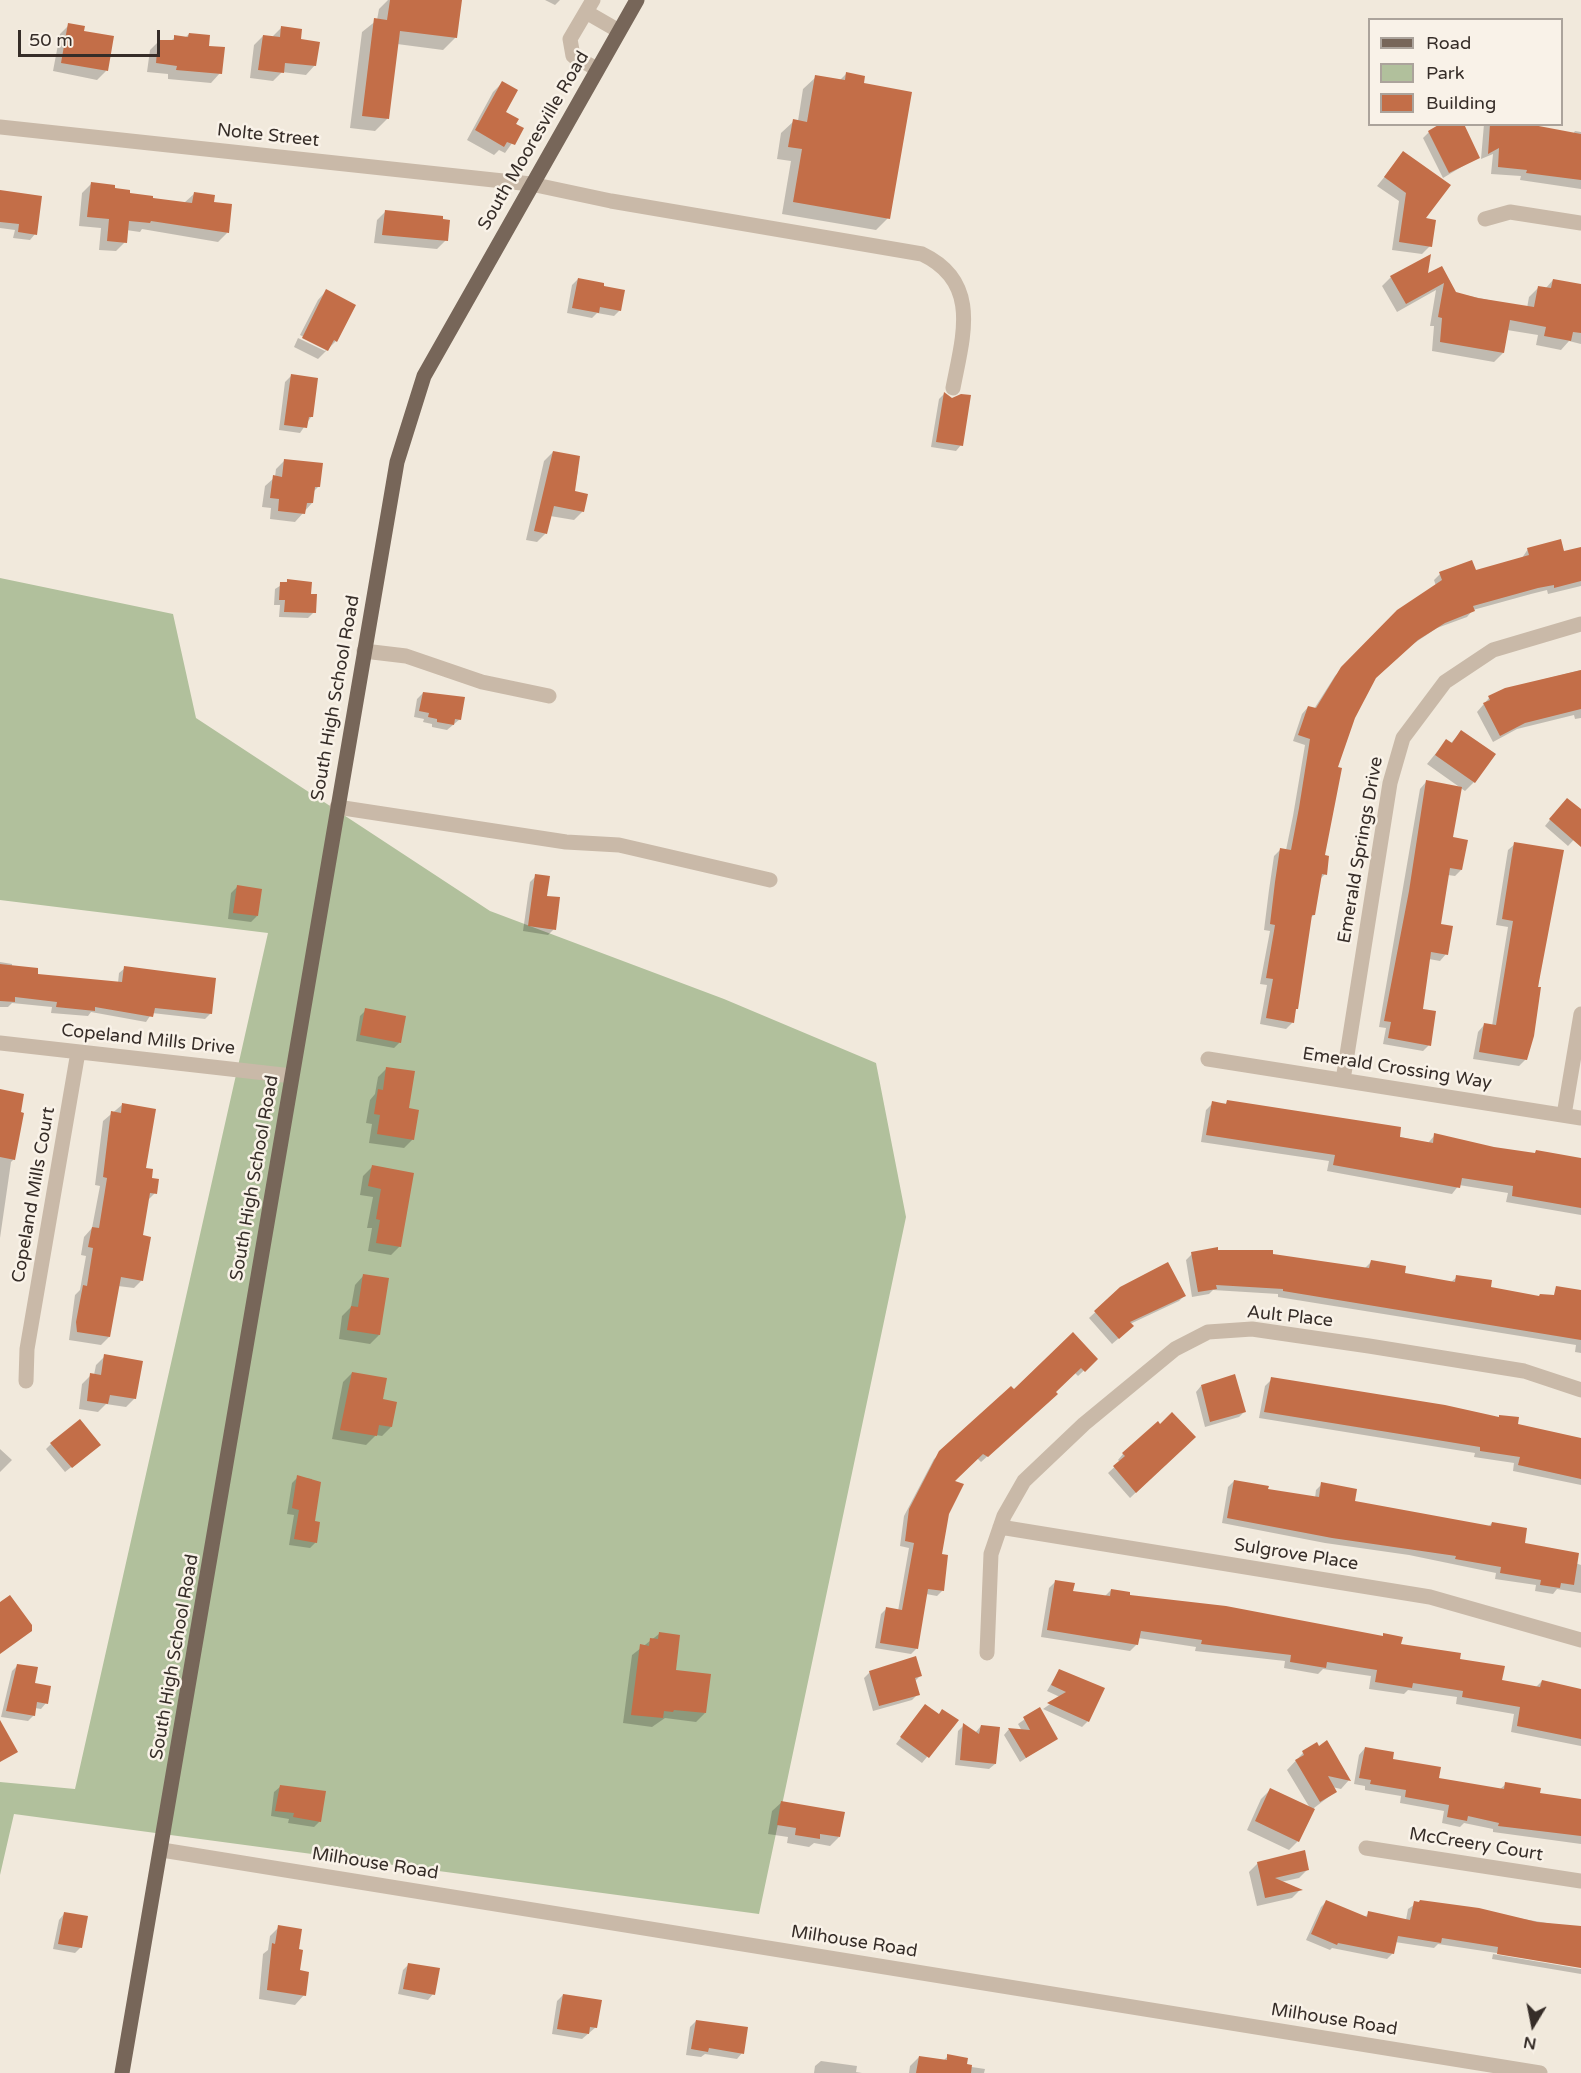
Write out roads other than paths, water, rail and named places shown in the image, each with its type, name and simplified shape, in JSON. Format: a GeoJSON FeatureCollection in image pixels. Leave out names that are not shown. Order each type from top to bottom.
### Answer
{"type":"FeatureCollection","features":[{"type":"Feature","properties":{"kind":"main road","name":"South Mooresville Road"},"geometry":{"type":"LineString","coordinates":[[466,301],[637,0]]}},
{"type":"Feature","properties":{"kind":"main road","name":"South High School Road"},"geometry":{"type":"LineString","coordinates":[[122,2073],[162,1850],[392,484],[402,441],[424,376],[466,301]]}},
{"type":"Feature","properties":{"kind":"street"},"geometry":{"type":"LineString","coordinates":[[597,69],[573,56],[570,39],[589,6],[619,31]]}},
{"type":"Feature","properties":{"kind":"street","name":"Nolte Street"},"geometry":{"type":"LineString","coordinates":[[0,127],[531,184],[611,201],[922,254],[937,262],[955,279],[963,311],[963,335],[953,388]]}},
{"type":"Feature","properties":{"kind":"street"},"geometry":{"type":"LineString","coordinates":[[1485,219],[1510,212],[1581,223]]}},
{"type":"Feature","properties":{"kind":"street","name":"Emerald Springs Drive"},"geometry":{"type":"LineString","coordinates":[[1343,1080],[1389,783],[1403,738],[1445,682],[1493,650],[1581,624]]}},
{"type":"Feature","properties":{"kind":"street"},"geometry":{"type":"LineString","coordinates":[[364,651],[406,656],[482,682],[549,696]]}},
{"type":"Feature","properties":{"kind":"street"},"geometry":{"type":"LineString","coordinates":[[337,807],[566,842],[619,845],[770,880]]}},
{"type":"Feature","properties":{"kind":"street"},"geometry":{"type":"LineString","coordinates":[[1564,1115],[1581,1014]]}},
{"type":"Feature","properties":{"kind":"street","name":"Copeland Mills Drive"},"geometry":{"type":"LineString","coordinates":[[0,1043],[292,1076]]}},
{"type":"Feature","properties":{"kind":"street","name":"Copeland Mills Court"},"geometry":{"type":"LineString","coordinates":[[26,1381],[26,1358],[78,1052]]}},
{"type":"Feature","properties":{"kind":"street","name":"Emerald Crossing Way"},"geometry":{"type":"LineString","coordinates":[[1208,1059],[1581,1118]]}},
{"type":"Feature","properties":{"kind":"street","name":"Ault Place"},"geometry":{"type":"LineString","coordinates":[[987,1653],[991,1554],[1000,1527],[1024,1481],[1084,1424],[1175,1349],[1208,1332],[1252,1329],[1369,1346],[1524,1371],[1581,1389]]}},
{"type":"Feature","properties":{"kind":"street","name":"Sulgrove Place"},"geometry":{"type":"LineString","coordinates":[[1000,1527],[1430,1596],[1581,1640]]}},
{"type":"Feature","properties":{"kind":"street","name":"McCreery Court"},"geometry":{"type":"LineString","coordinates":[[1366,1848],[1581,1881]]}},
{"type":"Feature","properties":{"kind":"street","name":"Milhouse Road"},"geometry":{"type":"LineString","coordinates":[[162,1850],[1540,2073]]}}]}
